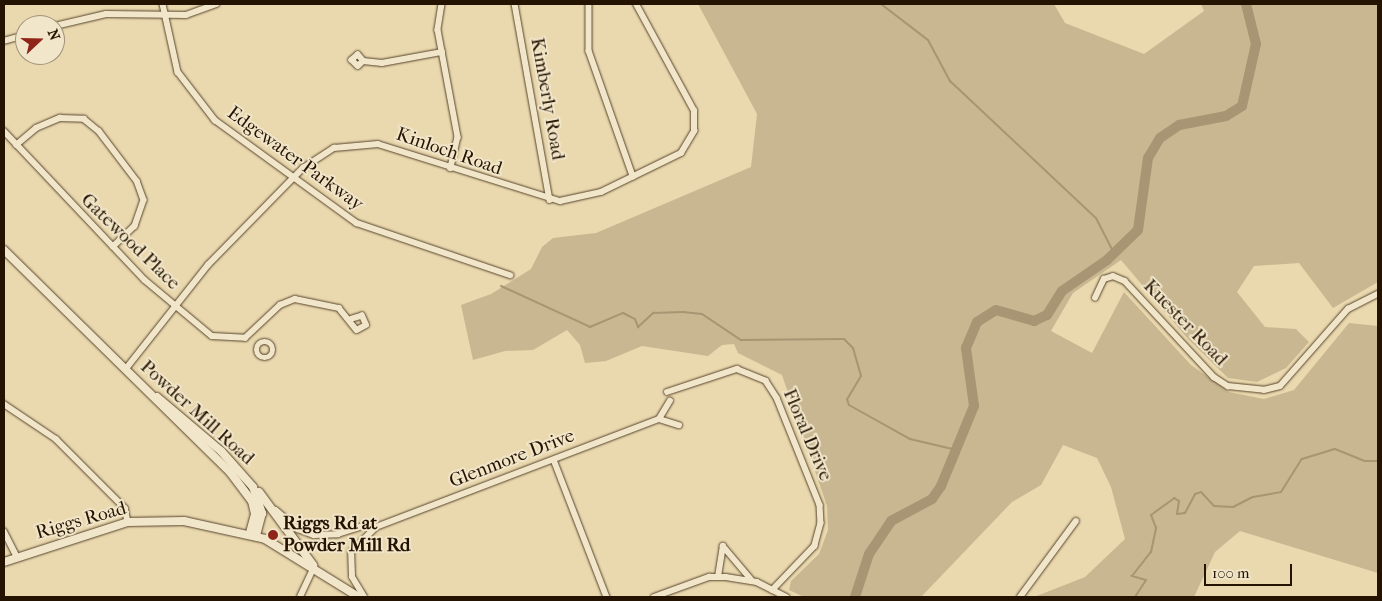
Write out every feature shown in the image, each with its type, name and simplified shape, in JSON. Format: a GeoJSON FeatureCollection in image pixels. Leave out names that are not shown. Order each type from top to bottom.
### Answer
{"type":"FeatureCollection","features":[{"type":"Feature","properties":{"kind":"main road","name":"Powder Mill Road"},"geometry":{"type":"LineString","coordinates":[[4,250],[246,490],[255,514],[253,535]]}},
{"type":"Feature","properties":{"kind":"main road","name":"Powder Mill Road"},"geometry":{"type":"LineString","coordinates":[[125,370],[241,472],[260,501],[253,535]]}},
{"type":"Feature","properties":{"kind":"main road"},"geometry":{"type":"LineString","coordinates":[[241,472],[265,499],[314,567]]}},
{"type":"Feature","properties":{"kind":"main road","name":"Riggs Road"},"geometry":{"type":"LineString","coordinates":[[4,562],[128,522],[186,521],[253,535]]}},
{"type":"Feature","properties":{"kind":"main road"},"geometry":{"type":"LineString","coordinates":[[253,535],[314,567],[359,597]]}},
{"type":"Feature","properties":{"kind":"street","name":"Edgewater Parkway"},"geometry":{"type":"LineString","coordinates":[[163,4],[163,15],[173,60],[195,98],[215,120],[292,179],[357,223],[510,275]]}},
{"type":"Feature","properties":{"kind":"street"},"geometry":{"type":"LineString","coordinates":[[65,24],[106,14],[192,14],[216,4]]}},
{"type":"Feature","properties":{"kind":"street"},"geometry":{"type":"LineString","coordinates":[[442,4],[438,30],[458,137],[451,168]]}},
{"type":"Feature","properties":{"kind":"street","name":"Kimberly Road"},"geometry":{"type":"LineString","coordinates":[[515,4],[550,200]]}},
{"type":"Feature","properties":{"kind":"street"},"geometry":{"type":"LineString","coordinates":[[590,4],[586,28],[589,52],[634,176]]}},
{"type":"Feature","properties":{"kind":"street","name":"Kinloch Road"},"geometry":{"type":"LineString","coordinates":[[125,370],[174,306],[292,179],[324,153],[356,143],[378,144],[550,200],[584,198],[680,154],[692,138],[695,121],[690,100],[636,4]]}},
{"type":"Feature","properties":{"kind":"street"},"geometry":{"type":"LineString","coordinates":[[363,61],[382,63],[442,52]]}},
{"type":"Feature","properties":{"kind":"street"},"geometry":{"type":"LineString","coordinates":[[16,145],[36,128],[60,118],[84,120],[99,131],[137,181],[144,200],[135,226],[113,247]]}},
{"type":"Feature","properties":{"kind":"street","name":"Gatewood Place"},"geometry":{"type":"LineString","coordinates":[[4,131],[113,247],[174,306],[219,338],[245,338],[254,332]]}},
{"type":"Feature","properties":{"kind":"street","name":"Kuester Road"},"geometry":{"type":"LineString","coordinates":[[1095,298],[1104,279],[1114,276],[1125,281],[1214,377],[1228,386],[1254,390],[1280,386],[1336,320],[1378,294]]}},
{"type":"Feature","properties":{"kind":"street"},"geometry":{"type":"LineString","coordinates":[[260,344],[254,332],[280,305],[295,299],[319,301],[352,319]]}},
{"type":"Feature","properties":{"kind":"street","name":"Floral Drive"},"geometry":{"type":"LineString","coordinates":[[667,392],[736,369],[766,380],[778,398],[820,505],[821,524],[814,546],[773,590]]}},
{"type":"Feature","properties":{"kind":"street"},"geometry":{"type":"LineString","coordinates":[[670,400],[659,419],[679,425]]}},
{"type":"Feature","properties":{"kind":"street"},"geometry":{"type":"LineString","coordinates":[[4,404],[56,440],[125,508],[128,522]]}},
{"type":"Feature","properties":{"kind":"street","name":"Glenmore Drive"},"geometry":{"type":"LineString","coordinates":[[376,527],[659,419]]}},
{"type":"Feature","properties":{"kind":"street"},"geometry":{"type":"LineString","coordinates":[[554,460],[607,597]]}},
{"type":"Feature","properties":{"kind":"street"},"geometry":{"type":"LineString","coordinates":[[265,499],[298,528],[314,534],[338,534],[366,525],[376,527]]}},
{"type":"Feature","properties":{"kind":"street"},"geometry":{"type":"LineString","coordinates":[[1020,597],[1076,521]]}},
{"type":"Feature","properties":{"kind":"street"},"geometry":{"type":"LineString","coordinates":[[364,597],[352,577],[351,552],[376,527]]}},
{"type":"Feature","properties":{"kind":"street"},"geometry":{"type":"LineString","coordinates":[[4,531],[17,557]]}},
{"type":"Feature","properties":{"kind":"street"},"geometry":{"type":"LineString","coordinates":[[718,577],[724,546],[752,580]]}},
{"type":"Feature","properties":{"kind":"street"},"geometry":{"type":"LineString","coordinates":[[300,597],[314,567]]}},
{"type":"Feature","properties":{"kind":"street"},"geometry":{"type":"LineString","coordinates":[[654,597],[718,577],[752,580],[786,597]]}},
{"type":"Feature","properties":{"kind":"shaded area"},"geometry":{"type":"Polygon","coordinates":[[[698,4],[1054,4],[1065,23],[1144,54],[1204,11],[1201,4],[1378,4],[1378,282],[1333,308],[1299,263],[1254,266],[1237,292],[1265,327],[1296,329],[1309,342],[1286,368],[1257,382],[1228,378],[1188,339],[1121,260],[1073,293],[1051,331],[1092,353],[1124,292],[1191,365],[1229,392],[1264,399],[1294,390],[1349,323],[1378,326],[1378,573],[1240,531],[1215,552],[1194,597],[1034,597],[1085,577],[1125,539],[1111,487],[1097,458],[1063,445],[1041,485],[1012,502],[921,597],[804,597],[789,590],[791,581],[819,554],[828,530],[827,506],[782,375],[738,353],[734,344],[722,345],[708,356],[642,346],[606,361],[585,363],[580,345],[567,330],[533,350],[505,351],[473,360],[461,305],[491,294],[531,269],[542,247],[553,238],[596,233],[751,167],[757,114],[698,4]]]}},
{"type":"Feature","properties":{"kind":"waterway"},"geometry":{"type":"LineString","coordinates":[[881,4],[928,40],[950,81],[1096,218],[1114,253]]}},
{"type":"Feature","properties":{"kind":"waterway"},"geometry":{"type":"LineString","coordinates":[[855,597],[869,554],[891,521],[932,499],[941,486],[974,406],[966,348],[977,322],[996,310],[1034,321],[1047,315],[1062,291],[1107,260],[1138,230],[1148,158],[1160,138],[1179,125],[1226,116],[1242,106],[1256,44],[1246,4]]}},
{"type":"Feature","properties":{"kind":"waterway"},"geometry":{"type":"LineString","coordinates":[[501,286],[590,327],[623,313],[635,319],[638,327],[653,313],[683,312],[702,314],[741,340],[844,339],[853,348],[861,376],[847,399],[849,405],[910,439],[957,450]]}},
{"type":"Feature","properties":{"kind":"waterway"},"geometry":{"type":"LineString","coordinates":[[1135,597],[1146,580],[1132,576],[1151,552],[1156,528],[1151,515],[1174,498],[1179,501],[1177,514],[1185,513],[1195,494],[1201,492],[1214,506],[1233,507],[1253,497],[1281,492],[1302,459],[1335,449],[1365,461],[1378,461]]}},
{"type":"Feature","properties":{"kind":"place","name":"Riggs Rd at Powder Mill Rd"},"geometry":{"type":"Point","coordinates":[273,535]}}]}
